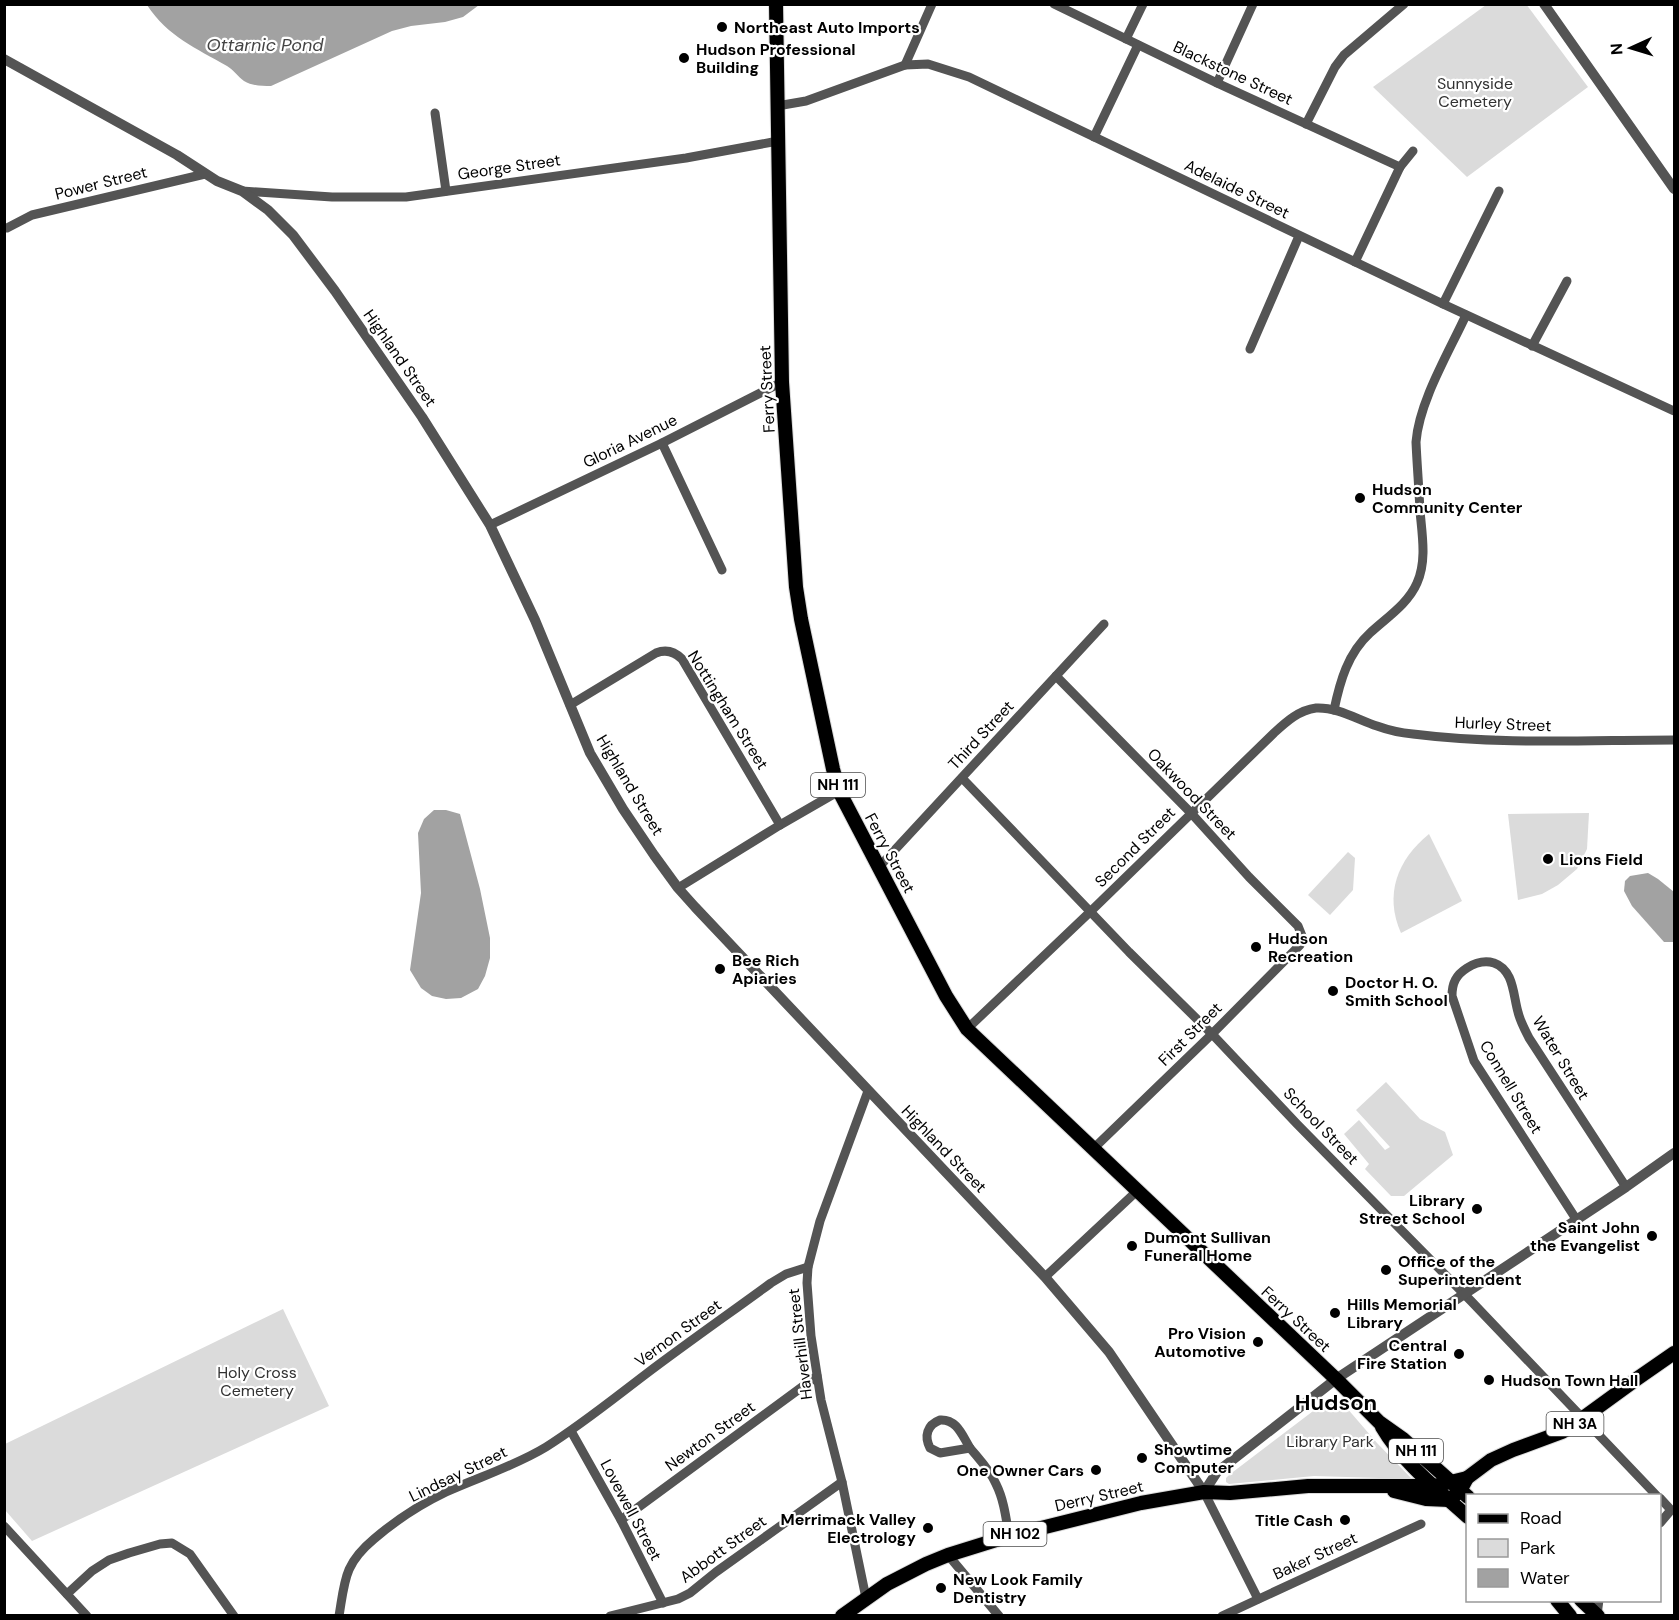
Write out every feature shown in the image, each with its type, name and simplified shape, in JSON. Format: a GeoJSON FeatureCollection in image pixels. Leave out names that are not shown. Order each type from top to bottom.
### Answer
{"type":"FeatureCollection","features":[{"type":"Feature","properties":{"kind":"main road","name":"Ferry Street"},"geometry":{"type":"LineString","coordinates":[[776,4],[782,382],[798,602],[839,790],[946,996],[967,1029],[1379,1422],[1404,1439],[1461,1487]]}},
{"type":"Feature","properties":{"kind":"main road","name":"NH 3A"},"geometry":{"type":"LineString","coordinates":[[1449,1500],[1491,1460],[1562,1432],[1674,1353]]}},
{"type":"Feature","properties":{"kind":"main road","name":"Ferry Street"},"geometry":{"type":"LineString","coordinates":[[1379,1422],[1394,1447],[1466,1516]]}},
{"type":"Feature","properties":{"kind":"main road","name":"Derry Street"},"geometry":{"type":"LineString","coordinates":[[842,1616],[866,1598],[907,1574],[948,1555],[1009,1536],[1122,1507],[1204,1492],[1230,1493],[1317,1486],[1461,1487]]}},
{"type":"Feature","properties":{"kind":"main road","name":"Derry Street"},"geometry":{"type":"LineString","coordinates":[[1384,1487],[1426,1499],[1449,1500]]}},
{"type":"Feature","properties":{"kind":"main road"},"geometry":{"type":"LineString","coordinates":[[1583,1602],[1598,1615]]}},
{"type":"Feature","properties":{"kind":"main road"},"geometry":{"type":"LineString","coordinates":[[1560,1606],[1570,1616]]}},
{"type":"Feature","properties":{"kind":"street"},"geometry":{"type":"LineString","coordinates":[[905,65],[932,4]]}},
{"type":"Feature","properties":{"kind":"street","name":"Blackstone Street"},"geometry":{"type":"LineString","coordinates":[[1054,4],[1217,83],[1400,167]]}},
{"type":"Feature","properties":{"kind":"street"},"geometry":{"type":"LineString","coordinates":[[1126,39],[1143,4]]}},
{"type":"Feature","properties":{"kind":"street"},"geometry":{"type":"LineString","coordinates":[[1217,83],[1253,4]]}},
{"type":"Feature","properties":{"kind":"street"},"geometry":{"type":"LineString","coordinates":[[1306,124],[1335,67],[1344,55],[1404,4]]}},
{"type":"Feature","properties":{"kind":"street"},"geometry":{"type":"LineString","coordinates":[[1544,4],[1674,189]]}},
{"type":"Feature","properties":{"kind":"street"},"geometry":{"type":"LineString","coordinates":[[1094,137],[1138,45]]}},
{"type":"Feature","properties":{"kind":"street","name":"Highland Street"},"geometry":{"type":"LineString","coordinates":[[4,59],[177,155],[205,174],[242,191],[284,225],[335,291],[422,417],[490,525],[535,620],[590,753],[629,818],[678,888],[1045,1277],[1109,1352],[1204,1492]]}},
{"type":"Feature","properties":{"kind":"street","name":"Adelaide Street"},"geometry":{"type":"LineString","coordinates":[[777,106],[806,101],[905,65],[928,64],[958,73],[1466,315],[1674,411]]}},
{"type":"Feature","properties":{"kind":"street"},"geometry":{"type":"LineString","coordinates":[[435,113],[446,191]]}},
{"type":"Feature","properties":{"kind":"street","name":"George Street"},"geometry":{"type":"LineString","coordinates":[[242,191],[332,197],[406,197],[686,158],[778,141]]}},
{"type":"Feature","properties":{"kind":"street"},"geometry":{"type":"LineString","coordinates":[[1355,262],[1400,167],[1413,151]]}},
{"type":"Feature","properties":{"kind":"street","name":"Power Street"},"geometry":{"type":"LineString","coordinates":[[7,228],[32,215],[205,174]]}},
{"type":"Feature","properties":{"kind":"street"},"geometry":{"type":"LineString","coordinates":[[1443,304],[1499,191]]}},
{"type":"Feature","properties":{"kind":"street"},"geometry":{"type":"LineString","coordinates":[[1250,349],[1299,236]]}},
{"type":"Feature","properties":{"kind":"street"},"geometry":{"type":"LineString","coordinates":[[1532,346],[1567,281]]}},
{"type":"Feature","properties":{"kind":"street"},"geometry":{"type":"LineString","coordinates":[[1334,710],[1342,675],[1357,647],[1417,585],[1423,549],[1416,452],[1417,428],[1425,404],[1466,315]]}},
{"type":"Feature","properties":{"kind":"street","name":"Gloria Avenue"},"geometry":{"type":"LineString","coordinates":[[490,525],[782,382]]}},
{"type":"Feature","properties":{"kind":"street"},"geometry":{"type":"LineString","coordinates":[[662,442],[722,570]]}},
{"type":"Feature","properties":{"kind":"street","name":"Third Street"},"geometry":{"type":"LineString","coordinates":[[879,867],[1104,624]]}},
{"type":"Feature","properties":{"kind":"street","name":"Nottingham Street"},"geometry":{"type":"LineString","coordinates":[[570,705],[656,653],[666,651],[677,654],[780,825]]}},
{"type":"Feature","properties":{"kind":"street","name":"Oakwood Street"},"geometry":{"type":"LineString","coordinates":[[1056,676],[1298,926],[1302,936]]}},
{"type":"Feature","properties":{"kind":"street","name":"Second Street"},"geometry":{"type":"LineString","coordinates":[[967,1029],[1289,719],[1306,710],[1317,708],[1334,710]]}},
{"type":"Feature","properties":{"kind":"street","name":"Hurley Street"},"geometry":{"type":"LineString","coordinates":[[1334,710],[1379,727],[1410,734],[1441,737],[1494,741],[1674,740]]}},
{"type":"Feature","properties":{"kind":"street","name":"School Street"},"geometry":{"type":"LineString","coordinates":[[962,778],[1584,1417],[1655,1494]]}},
{"type":"Feature","properties":{"kind":"street"},"geometry":{"type":"LineString","coordinates":[[678,888],[839,790]]}},
{"type":"Feature","properties":{"kind":"street","name":"First Street"},"geometry":{"type":"LineString","coordinates":[[1093,1149],[1212,1034],[1299,945],[1302,936]]}},
{"type":"Feature","properties":{"kind":"street","name":"Water Street"},"geometry":{"type":"LineString","coordinates":[[1470,966],[1490,962],[1498,965],[1509,977],[1518,1012],[1529,1038],[1626,1187]]}},
{"type":"Feature","properties":{"kind":"street","name":"Connell Street"},"geometry":{"type":"LineString","coordinates":[[1470,966],[1455,980],[1452,996],[1470,1053],[1576,1219]]}},
{"type":"Feature","properties":{"kind":"street","name":"Haverhill Street"},"geometry":{"type":"LineString","coordinates":[[866,1598],[842,1482],[826,1423],[807,1299],[808,1267],[820,1221],[868,1091]]}},
{"type":"Feature","properties":{"kind":"street"},"geometry":{"type":"LineString","coordinates":[[1258,1599],[1204,1492],[1217,1472],[1336,1379],[1674,1153]]}},
{"type":"Feature","properties":{"kind":"street"},"geometry":{"type":"LineString","coordinates":[[1045,1277],[1137,1191]]}},
{"type":"Feature","properties":{"kind":"street","name":"Vernon Street"},"geometry":{"type":"LineString","coordinates":[[571,1431],[771,1283],[786,1274],[808,1267]]}},
{"type":"Feature","properties":{"kind":"street","name":"Newton Street"},"geometry":{"type":"LineString","coordinates":[[621,1520],[817,1376]]}},
{"type":"Feature","properties":{"kind":"street"},"geometry":{"type":"LineString","coordinates":[[970,1448],[947,1453],[935,1452],[928,1443],[927,1431],[934,1422],[939,1420],[950,1421],[958,1428],[996,1483],[1003,1503],[1009,1536]]}},
{"type":"Feature","properties":{"kind":"street","name":"Lovewell Street"},"geometry":{"type":"LineString","coordinates":[[571,1431],[621,1520],[663,1603]]}},
{"type":"Feature","properties":{"kind":"street","name":"Lindsay Street"},"geometry":{"type":"LineString","coordinates":[[339,1616],[346,1573],[358,1555],[373,1540],[407,1515],[444,1493],[534,1454],[571,1431]]}},
{"type":"Feature","properties":{"kind":"street","name":"Abbott Street"},"geometry":{"type":"LineString","coordinates":[[610,1616],[678,1599],[690,1593],[842,1482]]}},
{"type":"Feature","properties":{"kind":"street","name":"School Street"},"geometry":{"type":"LineString","coordinates":[[1661,1500],[1671,1510],[1661,1521]]}},
{"type":"Feature","properties":{"kind":"street","name":"Baker Street"},"geometry":{"type":"LineString","coordinates":[[1222,1616],[1421,1524]]}},
{"type":"Feature","properties":{"kind":"street"},"geometry":{"type":"LineString","coordinates":[[4,1526],[87,1616]]}},
{"type":"Feature","properties":{"kind":"street"},"geometry":{"type":"LineString","coordinates":[[66,1594],[92,1571],[109,1560],[160,1544],[172,1543],[190,1554],[234,1616]]}},
{"type":"Feature","properties":{"kind":"street"},"geometry":{"type":"LineString","coordinates":[[948,1555],[999,1616]]}},
{"type":"Feature","properties":{"kind":"green space","name":"Sunnyside Cemetery"},"geometry":{"type":"Polygon","coordinates":[[[1526,4],[1588,87],[1467,177],[1373,87],[1486,5],[1526,4]]]}},
{"type":"Feature","properties":{"kind":"green space","name":"Lions Field"},"geometry":{"type":"Polygon","coordinates":[[[1589,813],[1587,849],[1577,869],[1558,885],[1542,894],[1518,900],[1508,814],[1589,813]]]}},
{"type":"Feature","properties":{"kind":"green space"},"geometry":{"type":"Polygon","coordinates":[[[1429,834],[1462,901],[1401,933],[1394,905],[1397,879],[1409,855],[1429,834]]]}},
{"type":"Feature","properties":{"kind":"green space"},"geometry":{"type":"Polygon","coordinates":[[[1348,852],[1355,858],[1353,890],[1330,915],[1308,895],[1348,852]]]}},
{"type":"Feature","properties":{"kind":"green space"},"geometry":{"type":"Polygon","coordinates":[[[1386,1082],[1420,1119],[1445,1132],[1453,1155],[1404,1196],[1391,1196],[1365,1169],[1369,1164],[1344,1134],[1359,1120],[1385,1150],[1390,1147],[1356,1110],[1386,1082]]]}},
{"type":"Feature","properties":{"kind":"green space","name":"Holy Cross Cemetery"},"geometry":{"type":"Polygon","coordinates":[[[283,1309],[329,1406],[32,1541],[5,1510],[5,1444],[283,1309]]]}},
{"type":"Feature","properties":{"kind":"green space","name":"Library Park"},"geometry":{"type":"Polygon","coordinates":[[[1335,1397],[1412,1479],[1314,1476],[1229,1484],[1226,1482],[1229,1475],[1329,1399],[1335,1397]]]}},
{"type":"Feature","properties":{"kind":"water","name":"Ottarnic Pond"},"geometry":{"type":"Polygon","coordinates":[[[147,5],[479,5],[463,17],[392,31],[271,86],[261,86],[244,81],[229,68],[173,34],[147,5]]]}},
{"type":"Feature","properties":{"kind":"water"},"geometry":{"type":"Polygon","coordinates":[[[434,810],[446,810],[460,814],[480,889],[490,938],[490,958],[485,976],[478,989],[461,998],[446,999],[432,996],[421,988],[410,970],[421,893],[418,833],[424,819],[434,810]]]}},
{"type":"Feature","properties":{"kind":"water"},"geometry":{"type":"Polygon","coordinates":[[[1648,873],[1674,892],[1674,942],[1664,942],[1632,906],[1624,891],[1625,881],[1630,876],[1648,873]]]}},
{"type":"Feature","properties":{"kind":"place","name":"Northeast Auto Imports"},"geometry":{"type":"Point","coordinates":[722,27]}},
{"type":"Feature","properties":{"kind":"place","name":"Hudson Professional Building"},"geometry":{"type":"Point","coordinates":[684,58]}},
{"type":"Feature","properties":{"kind":"place","name":"Hudson Community Center"},"geometry":{"type":"Point","coordinates":[1360,498]}},
{"type":"Feature","properties":{"kind":"place","name":"Lions Field"},"geometry":{"type":"Point","coordinates":[1548,859]}},
{"type":"Feature","properties":{"kind":"place","name":"Hudson Recreation"},"geometry":{"type":"Point","coordinates":[1256,947]}},
{"type":"Feature","properties":{"kind":"place","name":"Bee Rich Apiaries"},"geometry":{"type":"Point","coordinates":[720,969]}},
{"type":"Feature","properties":{"kind":"place","name":"Doctor H. O. Smith School"},"geometry":{"type":"Point","coordinates":[1333,991]}},
{"type":"Feature","properties":{"kind":"place","name":"Library Street School"},"geometry":{"type":"Point","coordinates":[1477,1209]}},
{"type":"Feature","properties":{"kind":"place","name":"Saint John the Evangelist"},"geometry":{"type":"Point","coordinates":[1652,1236]}},
{"type":"Feature","properties":{"kind":"place","name":"Dumont Sullivan Funeral Home"},"geometry":{"type":"Point","coordinates":[1132,1246]}},
{"type":"Feature","properties":{"kind":"place","name":"Office of the Superintendent"},"geometry":{"type":"Point","coordinates":[1386,1270]}},
{"type":"Feature","properties":{"kind":"place","name":"Hills Memorial Library"},"geometry":{"type":"Point","coordinates":[1335,1313]}},
{"type":"Feature","properties":{"kind":"place","name":"Pro Vision Automotive"},"geometry":{"type":"Point","coordinates":[1258,1342]}},
{"type":"Feature","properties":{"kind":"place","name":"Central Fire Station"},"geometry":{"type":"Point","coordinates":[1459,1354]}},
{"type":"Feature","properties":{"kind":"place","name":"Hudson Town Hall"},"geometry":{"type":"Point","coordinates":[1489,1380]}},
{"type":"Feature","properties":{"kind":"place","name":"Showtime Computer"},"geometry":{"type":"Point","coordinates":[1142,1458]}},
{"type":"Feature","properties":{"kind":"place","name":"One Owner Cars"},"geometry":{"type":"Point","coordinates":[1096,1470]}},
{"type":"Feature","properties":{"kind":"place","name":"Title Cash"},"geometry":{"type":"Point","coordinates":[1345,1520]}},
{"type":"Feature","properties":{"kind":"place","name":"Merrimack Valley Electrology"},"geometry":{"type":"Point","coordinates":[928,1528]}},
{"type":"Feature","properties":{"kind":"place","name":"New Look Family Dentistry"},"geometry":{"type":"Point","coordinates":[941,1588]}},
{"type":"Feature","properties":{"kind":"district","name":"Hudson"},"geometry":{"type":"Point","coordinates":[1336,1402]}}]}
